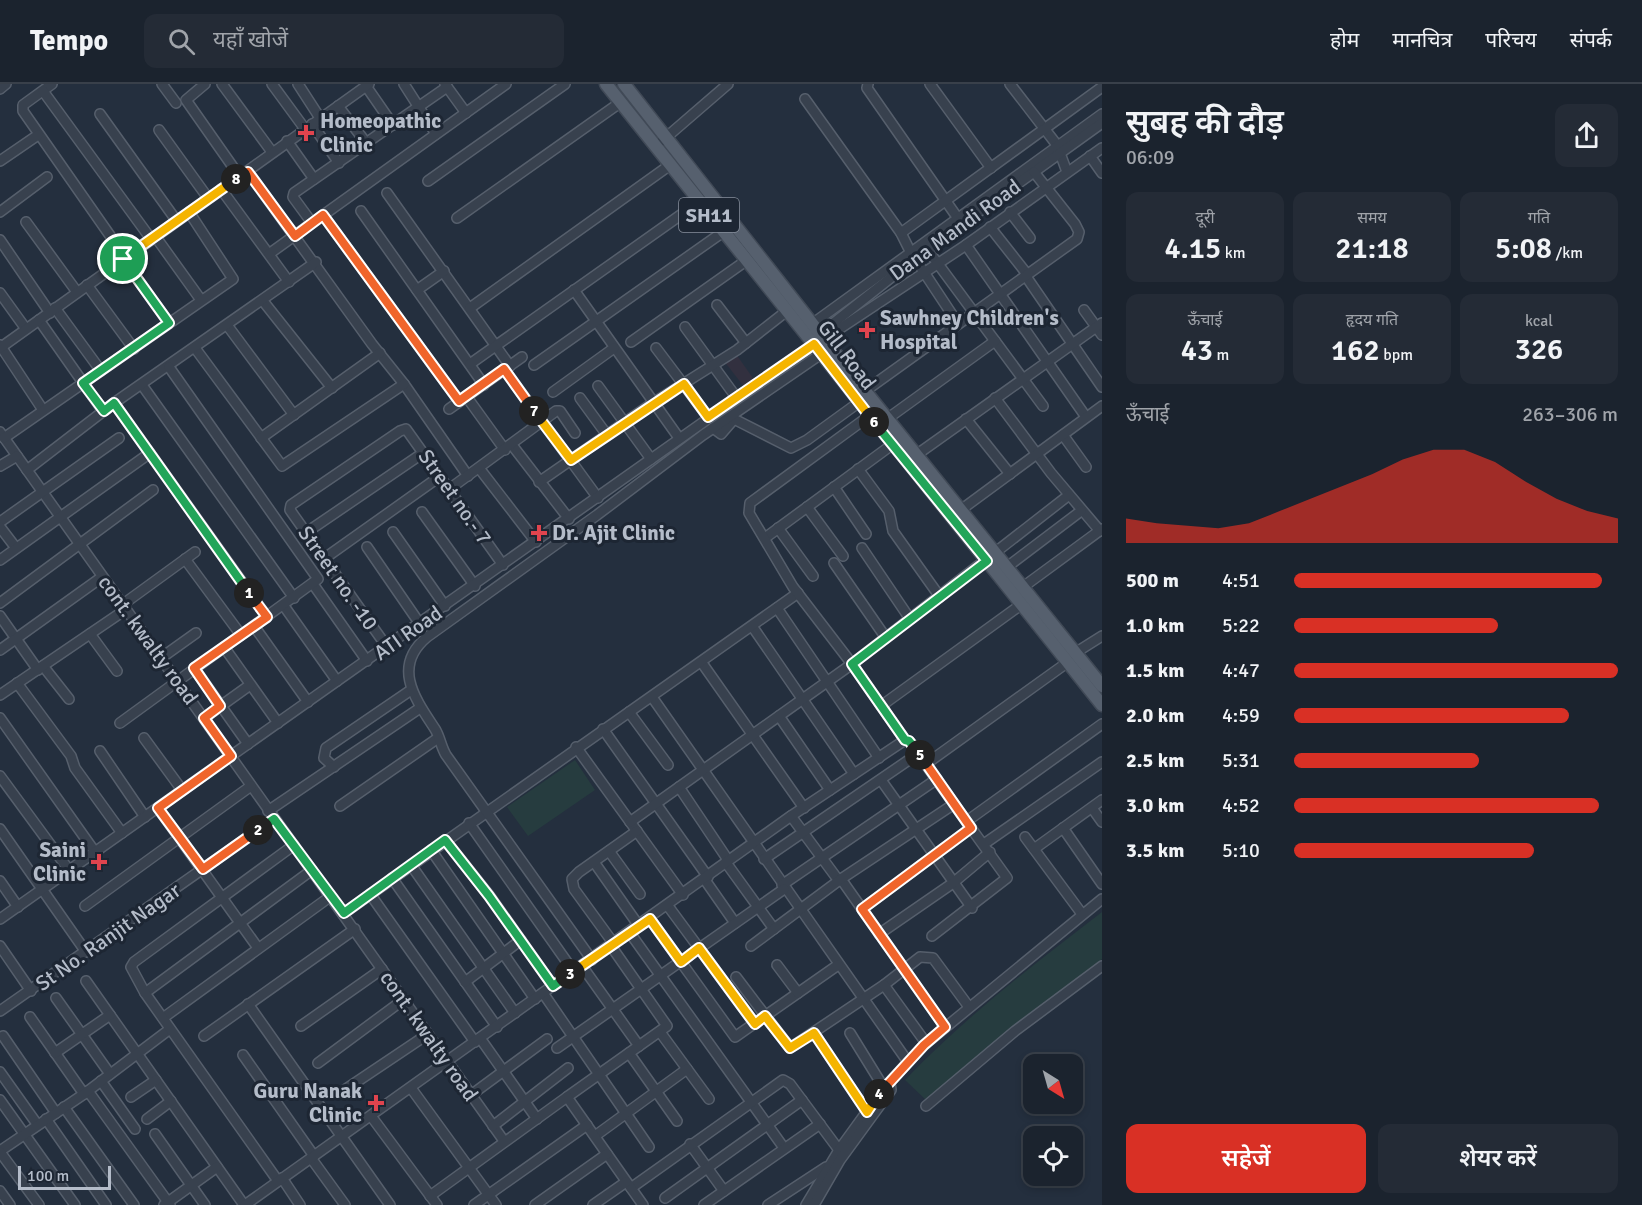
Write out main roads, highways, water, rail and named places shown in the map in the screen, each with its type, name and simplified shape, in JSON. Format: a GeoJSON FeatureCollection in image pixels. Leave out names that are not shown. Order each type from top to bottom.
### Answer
{"type":"FeatureCollection","features":[{"type":"Feature","properties":{"kind":"main road","name":"Gill Road"},"geometry":{"type":"LineString","coordinates":[[606,84],[788,310],[865,391],[887,418],[913,458],[992,558],[1007,567],[1023,587],[1102,705]]}},
{"type":"Feature","properties":{"kind":"main road","name":"Gill Road"},"geometry":{"type":"LineString","coordinates":[[624,84],[815,338],[858,403],[893,444],[913,458],[962,509],[1022,604],[1102,686]]}},
{"type":"Feature","properties":{"kind":"place","name":"Homeopathic Clinic"},"geometry":{"type":"Point","coordinates":[306,133]}},
{"type":"Feature","properties":{"kind":"place","name":"Sawhney Children's Hospital"},"geometry":{"type":"Point","coordinates":[867,330]}},
{"type":"Feature","properties":{"kind":"place","name":"Dr. Ajit Clinic"},"geometry":{"type":"Point","coordinates":[539,533]}},
{"type":"Feature","properties":{"kind":"place","name":"Saini Clinic"},"geometry":{"type":"Point","coordinates":[99,862]}},
{"type":"Feature","properties":{"kind":"place","name":"Guru Nanak Clinic"},"geometry":{"type":"Point","coordinates":[376,1103]}}]}
